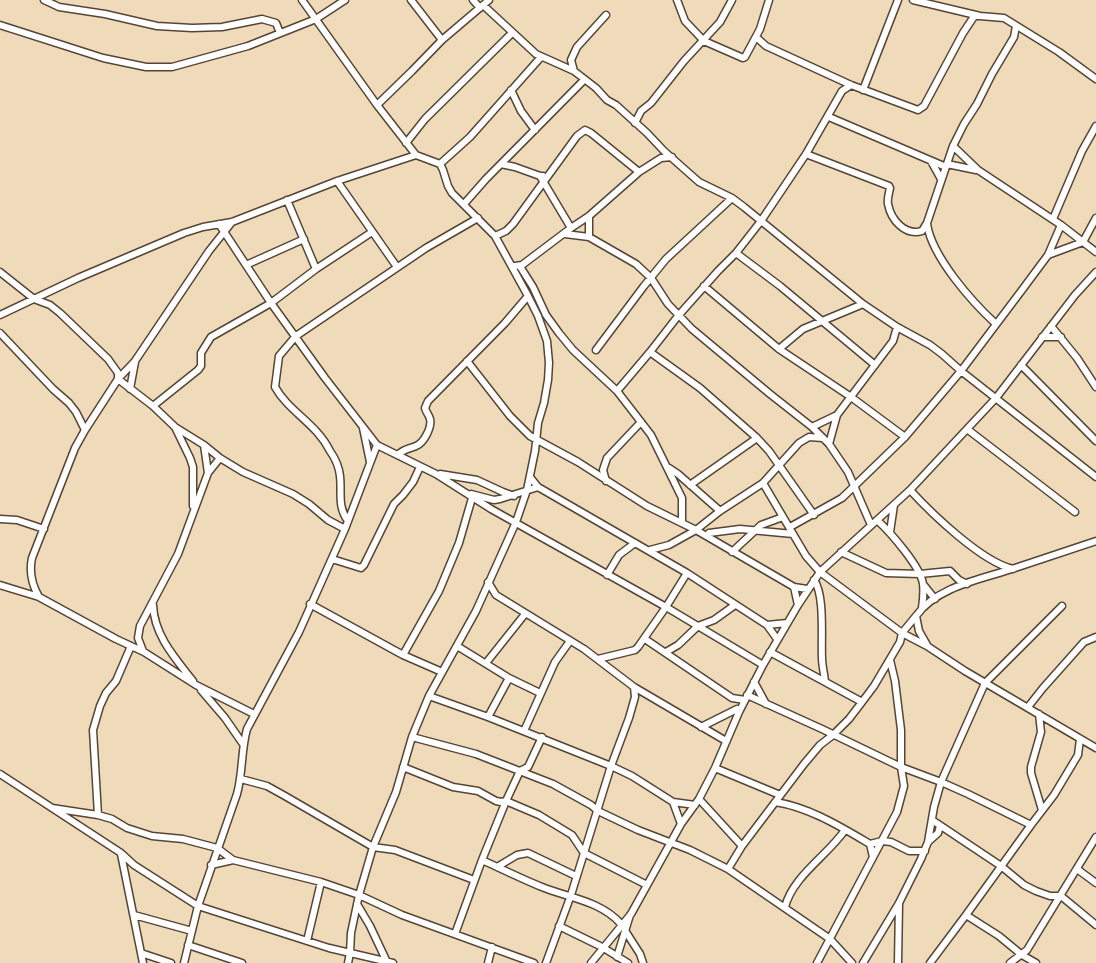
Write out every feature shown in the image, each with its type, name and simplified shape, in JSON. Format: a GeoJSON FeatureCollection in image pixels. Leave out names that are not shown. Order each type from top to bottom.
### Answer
{"type":"FeatureCollection","features":[{"type":"Feature","properties":{"kind":"street"},"geometry":{"type":"LineString","coordinates":[[44,0],[71,10],[91,11],[163,26],[192,28],[222,27],[262,19],[276,23],[280,33]]}},
{"type":"Feature","properties":{"kind":"street"},"geometry":{"type":"LineString","coordinates":[[302,0],[406,143],[416,155],[440,164],[448,186],[495,236],[538,316],[547,341],[549,362],[544,403],[538,423],[537,440],[527,490],[516,522],[483,593],[457,646],[429,696],[412,736],[396,792],[373,847],[359,895],[350,933],[348,963]]}},
{"type":"Feature","properties":{"kind":"street"},"geometry":{"type":"LineString","coordinates":[[0,25],[103,58],[146,67],[159,67],[184,65],[217,56],[316,19],[345,0]]}},
{"type":"Feature","properties":{"kind":"street"},"geometry":{"type":"LineString","coordinates":[[410,0],[442,40]]}},
{"type":"Feature","properties":{"kind":"street"},"geometry":{"type":"LineString","coordinates":[[473,0],[541,57],[574,71],[635,123],[699,182],[732,198],[863,304],[942,354],[1096,477]]}},
{"type":"Feature","properties":{"kind":"street"},"geometry":{"type":"LineString","coordinates":[[377,105],[442,40],[489,0]]}},
{"type":"Feature","properties":{"kind":"street"},"geometry":{"type":"LineString","coordinates":[[677,0],[685,21],[704,41],[743,58],[760,30],[769,0]]}},
{"type":"Feature","properties":{"kind":"street"},"geometry":{"type":"LineString","coordinates":[[635,123],[641,111],[651,103],[684,61],[720,22],[732,0]]}},
{"type":"Feature","properties":{"kind":"street"},"geometry":{"type":"LineString","coordinates":[[863,90],[898,0]]}},
{"type":"Feature","properties":{"kind":"street"},"geometry":{"type":"LineString","coordinates":[[913,0],[975,15],[1004,18],[1059,52],[1096,79]]}},
{"type":"Feature","properties":{"kind":"street"},"geometry":{"type":"LineString","coordinates":[[574,71],[571,60],[577,46],[606,15]]}},
{"type":"Feature","properties":{"kind":"street"},"geometry":{"type":"LineString","coordinates":[[756,37],[766,46],[851,86],[912,108],[921,109],[975,15]]}},
{"type":"Feature","properties":{"kind":"street"},"geometry":{"type":"LineString","coordinates":[[806,154],[889,186],[888,206],[898,225],[909,231],[922,231],[927,223],[953,146],[1014,37],[1016,26]]}},
{"type":"Feature","properties":{"kind":"street"},"geometry":{"type":"LineString","coordinates":[[1014,37],[1025,32]]}},
{"type":"Feature","properties":{"kind":"street"},"geometry":{"type":"LineString","coordinates":[[406,143],[425,119],[512,33]]}},
{"type":"Feature","properties":{"kind":"street"},"geometry":{"type":"LineString","coordinates":[[440,164],[470,137],[541,57]]}},
{"type":"Feature","properties":{"kind":"street"},"geometry":{"type":"LineString","coordinates":[[560,65],[571,60]]}},
{"type":"Feature","properties":{"kind":"street"},"geometry":{"type":"LineString","coordinates":[[464,204],[584,80]]}},
{"type":"Feature","properties":{"kind":"street"},"geometry":{"type":"LineString","coordinates":[[617,391],[678,316],[718,270],[736,253],[761,221],[806,154],[828,117],[842,91],[842,81]]}},
{"type":"Feature","properties":{"kind":"street"},"geometry":{"type":"LineString","coordinates":[[842,91],[851,86]]}},
{"type":"Feature","properties":{"kind":"street"},"geometry":{"type":"LineString","coordinates":[[511,90],[521,111],[535,130]]}},
{"type":"Feature","properties":{"kind":"street"},"geometry":{"type":"LineString","coordinates":[[828,117],[931,161],[978,170]]}},
{"type":"Feature","properties":{"kind":"street"},"geometry":{"type":"LineString","coordinates":[[1052,219],[1082,151],[1096,126]]}},
{"type":"Feature","properties":{"kind":"street"},"geometry":{"type":"LineString","coordinates":[[495,236],[506,231],[512,224],[541,179],[548,176],[577,136],[585,130],[591,132],[639,172]]}},
{"type":"Feature","properties":{"kind":"street"},"geometry":{"type":"LineString","coordinates":[[953,146],[978,170],[1061,225],[1096,252]]}},
{"type":"Feature","properties":{"kind":"street"},"geometry":{"type":"LineString","coordinates":[[661,158],[664,151]]}},
{"type":"Feature","properties":{"kind":"street"},"geometry":{"type":"LineString","coordinates":[[0,314],[78,278],[178,236],[203,227],[232,222],[337,181],[416,155]]}},
{"type":"Feature","properties":{"kind":"street"},"geometry":{"type":"LineString","coordinates":[[510,156],[515,167]]}},
{"type":"Feature","properties":{"kind":"street"},"geometry":{"type":"LineString","coordinates":[[518,276],[521,267],[589,216],[639,172],[661,158],[672,157]]}},
{"type":"Feature","properties":{"kind":"street"},"geometry":{"type":"LineString","coordinates":[[931,161],[941,179]]}},
{"type":"Feature","properties":{"kind":"street"},"geometry":{"type":"LineString","coordinates":[[501,164],[515,167],[541,179],[571,228]]}},
{"type":"Feature","properties":{"kind":"street"},"geometry":{"type":"LineString","coordinates":[[337,181],[397,267]]}},
{"type":"Feature","properties":{"kind":"street"},"geometry":{"type":"LineString","coordinates":[[596,350],[666,259],[732,198]]}},
{"type":"Feature","properties":{"kind":"street"},"geometry":{"type":"LineString","coordinates":[[287,200],[316,268]]}},
{"type":"Feature","properties":{"kind":"street"},"geometry":{"type":"LineString","coordinates":[[589,216],[589,237]]}},
{"type":"Feature","properties":{"kind":"street"},"geometry":{"type":"LineString","coordinates":[[348,521],[341,507],[340,476],[330,449],[310,424],[285,402],[275,387],[279,356],[296,336],[426,248],[478,218]]}},
{"type":"Feature","properties":{"kind":"street"},"geometry":{"type":"LineString","coordinates":[[1048,255],[1083,242],[1096,218]]}},
{"type":"Feature","properties":{"kind":"street"},"geometry":{"type":"LineString","coordinates":[[39,597],[34,588],[30,565],[36,546],[85,430],[118,379],[136,361],[232,222]]}},
{"type":"Feature","properties":{"kind":"street"},"geometry":{"type":"LineString","coordinates":[[927,223],[932,244],[939,255],[972,300],[996,324]]}},
{"type":"Feature","properties":{"kind":"street"},"geometry":{"type":"LineString","coordinates":[[219,224],[271,303],[325,378],[377,445],[436,474],[470,496],[666,607],[763,665]]}},
{"type":"Feature","properties":{"kind":"street"},"geometry":{"type":"LineString","coordinates":[[790,527],[842,498],[905,437],[961,371],[1048,255],[1061,225]]}},
{"type":"Feature","properties":{"kind":"street"},"geometry":{"type":"LineString","coordinates":[[154,406],[198,370],[201,366],[201,353],[211,337],[271,303],[316,268],[372,232]]}},
{"type":"Feature","properties":{"kind":"street"},"geometry":{"type":"LineString","coordinates":[[565,234],[589,237],[631,261],[651,278],[678,316],[711,346],[813,427],[841,460],[855,487],[871,526]]}},
{"type":"Feature","properties":{"kind":"street"},"geometry":{"type":"LineString","coordinates":[[246,265],[304,239]]}},
{"type":"Feature","properties":{"kind":"street"},"geometry":{"type":"LineString","coordinates":[[736,253],[875,364]]}},
{"type":"Feature","properties":{"kind":"street"},"geometry":{"type":"LineString","coordinates":[[513,267],[521,267]]}},
{"type":"Feature","properties":{"kind":"street"},"geometry":{"type":"LineString","coordinates":[[521,267],[546,315],[555,328],[573,350],[617,391],[652,434],[682,498],[682,523]]}},
{"type":"Feature","properties":{"kind":"street"},"geometry":{"type":"LineString","coordinates":[[0,272],[34,299],[50,305],[60,313],[108,359],[118,373],[118,379]]}},
{"type":"Feature","properties":{"kind":"street"},"geometry":{"type":"LineString","coordinates":[[591,963],[631,914],[681,824],[697,802],[726,742],[738,711],[807,589],[820,572],[910,490],[996,398],[1042,337],[1096,272]]}},
{"type":"Feature","properties":{"kind":"street"},"geometry":{"type":"LineString","coordinates":[[644,286],[656,286]]}},
{"type":"Feature","properties":{"kind":"street"},"geometry":{"type":"LineString","coordinates":[[704,286],[779,349],[851,397],[905,437]]}},
{"type":"Feature","properties":{"kind":"street"},"geometry":{"type":"LineString","coordinates":[[398,455],[421,443],[430,419],[425,408],[426,404],[506,323],[528,296]]}},
{"type":"Feature","properties":{"kind":"street"},"geometry":{"type":"LineString","coordinates":[[779,349],[803,329],[863,304]]}},
{"type":"Feature","properties":{"kind":"street"},"geometry":{"type":"LineString","coordinates":[[1051,326],[1061,337],[1096,387]]}},
{"type":"Feature","properties":{"kind":"street"},"geometry":{"type":"LineString","coordinates":[[829,444],[837,415],[893,341],[897,327]]}},
{"type":"Feature","properties":{"kind":"street"},"geometry":{"type":"LineString","coordinates":[[0,333],[53,389],[69,403],[85,430]]}},
{"type":"Feature","properties":{"kind":"street"},"geometry":{"type":"LineString","coordinates":[[893,341],[908,334]]}},
{"type":"Feature","properties":{"kind":"street"},"geometry":{"type":"LineString","coordinates":[[1042,337],[1061,337]]}},
{"type":"Feature","properties":{"kind":"street"},"geometry":{"type":"LineString","coordinates":[[650,352],[700,388],[757,438],[769,451],[778,467],[814,515]]}},
{"type":"Feature","properties":{"kind":"street"},"geometry":{"type":"LineString","coordinates":[[130,388],[136,361]]}},
{"type":"Feature","properties":{"kind":"street"},"geometry":{"type":"LineString","coordinates":[[467,362],[510,416],[520,427],[537,440],[578,462],[647,506],[708,535],[732,552],[794,587],[807,589]]}},
{"type":"Feature","properties":{"kind":"street"},"geometry":{"type":"LineString","coordinates":[[1021,366],[1096,441]]}},
{"type":"Feature","properties":{"kind":"street"},"geometry":{"type":"LineString","coordinates":[[118,379],[154,406],[175,427],[204,445],[220,458],[243,472],[293,494],[309,504],[328,520],[345,529]]}},
{"type":"Feature","properties":{"kind":"street"},"geometry":{"type":"LineString","coordinates":[[809,437],[813,427],[837,415]]}},
{"type":"Feature","properties":{"kind":"street"},"geometry":{"type":"LineString","coordinates":[[606,481],[603,470],[607,458],[641,422]]}},
{"type":"Feature","properties":{"kind":"street"},"geometry":{"type":"LineString","coordinates":[[362,426],[370,464]]}},
{"type":"Feature","properties":{"kind":"street"},"geometry":{"type":"LineString","coordinates":[[175,427],[190,458],[192,467],[193,510]]}},
{"type":"Feature","properties":{"kind":"street"},"geometry":{"type":"LineString","coordinates":[[967,429],[1075,512]]}},
{"type":"Feature","properties":{"kind":"street"},"geometry":{"type":"LineString","coordinates":[[650,550],[669,545],[696,530],[710,521],[720,511],[763,483],[799,443],[809,437],[823,438]]}},
{"type":"Feature","properties":{"kind":"street"},"geometry":{"type":"LineString","coordinates":[[690,485],[757,438]]}},
{"type":"Feature","properties":{"kind":"street"},"geometry":{"type":"LineString","coordinates":[[204,445],[208,473]]}},
{"type":"Feature","properties":{"kind":"street"},"geometry":{"type":"LineString","coordinates":[[184,963],[198,906],[242,779],[243,744],[246,729],[299,632],[345,529],[377,445]]}},
{"type":"Feature","properties":{"kind":"street"},"geometry":{"type":"LineString","coordinates":[[535,451],[547,446]]}},
{"type":"Feature","properties":{"kind":"street"},"geometry":{"type":"LineString","coordinates":[[144,652],[140,646],[138,632],[178,554],[208,473],[220,458]]}},
{"type":"Feature","properties":{"kind":"street"},"geometry":{"type":"LineString","coordinates":[[332,559],[355,568],[360,568],[364,565],[394,504],[408,488],[420,467]]}},
{"type":"Feature","properties":{"kind":"street"},"geometry":{"type":"LineString","coordinates":[[668,468],[720,511]]}},
{"type":"Feature","properties":{"kind":"street"},"geometry":{"type":"LineString","coordinates":[[436,474],[477,480],[514,496]]}},
{"type":"Feature","properties":{"kind":"street"},"geometry":{"type":"LineString","coordinates":[[530,477],[538,487],[650,550],[767,625],[777,639]]}},
{"type":"Feature","properties":{"kind":"street"},"geometry":{"type":"LineString","coordinates":[[763,483],[806,556],[820,572],[902,633],[927,646],[985,683],[1095,748]]}},
{"type":"Feature","properties":{"kind":"street"},"geometry":{"type":"LineString","coordinates":[[470,496],[494,500],[514,496],[538,487]]}},
{"type":"Feature","properties":{"kind":"street"},"geometry":{"type":"LineString","coordinates":[[910,490],[926,508],[969,544],[994,562],[1014,569]]}},
{"type":"Feature","properties":{"kind":"street"},"geometry":{"type":"LineString","coordinates":[[403,655],[439,591],[459,544],[470,496]]}},
{"type":"Feature","properties":{"kind":"street"},"geometry":{"type":"LineString","coordinates":[[890,532],[894,506]]}},
{"type":"Feature","properties":{"kind":"street"},"geometry":{"type":"LineString","coordinates":[[732,552],[766,522],[783,517]]}},
{"type":"Feature","properties":{"kind":"street"},"geometry":{"type":"LineString","coordinates":[[0,519],[16,520],[44,528]]}},
{"type":"Feature","properties":{"kind":"street"},"geometry":{"type":"LineString","coordinates":[[877,520],[890,532],[920,574],[923,584],[922,608]]}},
{"type":"Feature","properties":{"kind":"street"},"geometry":{"type":"LineString","coordinates":[[708,535],[710,521]]}},
{"type":"Feature","properties":{"kind":"street"},"geometry":{"type":"LineString","coordinates":[[708,535],[740,529],[793,534]]}},
{"type":"Feature","properties":{"kind":"street"},"geometry":{"type":"LineString","coordinates":[[728,869],[742,846],[820,745],[849,719],[862,702],[890,660],[900,642],[902,633],[922,608],[934,599],[967,584],[1096,541]]}},
{"type":"Feature","properties":{"kind":"street"},"geometry":{"type":"LineString","coordinates":[[607,575],[619,555],[635,543]]}},
{"type":"Feature","properties":{"kind":"street"},"geometry":{"type":"LineString","coordinates":[[841,552],[886,573],[920,574],[950,571],[959,580],[967,584]]}},
{"type":"Feature","properties":{"kind":"street"},"geometry":{"type":"LineString","coordinates":[[598,659],[635,650],[645,639],[687,573]]}},
{"type":"Feature","properties":{"kind":"street"},"geometry":{"type":"LineString","coordinates":[[814,580],[819,588],[822,658],[825,681]]}},
{"type":"Feature","properties":{"kind":"street"},"geometry":{"type":"LineString","coordinates":[[488,582],[496,595],[524,614],[598,659],[634,687],[726,742]]}},
{"type":"Feature","properties":{"kind":"street"},"geometry":{"type":"LineString","coordinates":[[923,584],[934,599]]}},
{"type":"Feature","properties":{"kind":"street"},"geometry":{"type":"LineString","coordinates":[[0,585],[39,597],[144,652],[196,686],[254,714]]}},
{"type":"Feature","properties":{"kind":"street"},"geometry":{"type":"LineString","coordinates":[[794,587],[798,605]]}},
{"type":"Feature","properties":{"kind":"street"},"geometry":{"type":"LineString","coordinates":[[483,593],[496,595]]}},
{"type":"Feature","properties":{"kind":"street"},"geometry":{"type":"LineString","coordinates":[[154,602],[155,622],[175,658],[196,686],[225,718],[243,744]]}},
{"type":"Feature","properties":{"kind":"street"},"geometry":{"type":"LineString","coordinates":[[310,604],[403,655],[442,672]]}},
{"type":"Feature","properties":{"kind":"street"},"geometry":{"type":"LineString","coordinates":[[666,652],[678,645],[698,626],[714,620],[735,605]]}},
{"type":"Feature","properties":{"kind":"street"},"geometry":{"type":"LineString","coordinates":[[863,963],[900,903],[925,851],[941,782],[985,683],[1062,606]]}},
{"type":"Feature","properties":{"kind":"street"},"geometry":{"type":"LineString","coordinates":[[486,663],[524,614]]}},
{"type":"Feature","properties":{"kind":"street"},"geometry":{"type":"LineString","coordinates":[[916,616],[919,631],[927,646]]}},
{"type":"Feature","properties":{"kind":"street"},"geometry":{"type":"LineString","coordinates":[[767,625],[787,623]]}},
{"type":"Feature","properties":{"kind":"street"},"geometry":{"type":"LineString","coordinates":[[900,642],[910,637]]}},
{"type":"Feature","properties":{"kind":"street"},"geometry":{"type":"LineString","coordinates":[[1028,707],[1042,688],[1084,642],[1096,637]]}},
{"type":"Feature","properties":{"kind":"street"},"geometry":{"type":"LineString","coordinates":[[645,639],[732,698],[738,711]]}},
{"type":"Feature","properties":{"kind":"street"},"geometry":{"type":"LineString","coordinates":[[524,731],[554,662],[570,641]]}},
{"type":"Feature","properties":{"kind":"street"},"geometry":{"type":"LineString","coordinates":[[98,815],[93,730],[95,716],[106,693],[116,681],[131,646]]}},
{"type":"Feature","properties":{"kind":"street"},"geometry":{"type":"LineString","coordinates":[[457,646],[509,678],[540,693]]}},
{"type":"Feature","properties":{"kind":"street"},"geometry":{"type":"LineString","coordinates":[[770,652],[862,702]]}},
{"type":"Feature","properties":{"kind":"street"},"geometry":{"type":"LineString","coordinates":[[817,963],[897,812],[903,795],[900,714],[890,660]]}},
{"type":"Feature","properties":{"kind":"street"},"geometry":{"type":"LineString","coordinates":[[488,717],[509,678]]}},
{"type":"Feature","properties":{"kind":"street"},"geometry":{"type":"LineString","coordinates":[[754,682],[766,704]]}},
{"type":"Feature","properties":{"kind":"street"},"geometry":{"type":"LineString","coordinates":[[546,963],[571,895],[611,766],[629,718],[635,697],[634,687]]}},
{"type":"Feature","properties":{"kind":"street"},"geometry":{"type":"LineString","coordinates":[[635,697],[643,692]]}},
{"type":"Feature","properties":{"kind":"street"},"geometry":{"type":"LineString","coordinates":[[429,696],[542,737],[611,766],[632,776],[673,802],[697,802],[742,846]]}},
{"type":"Feature","properties":{"kind":"street"},"geometry":{"type":"LineString","coordinates":[[732,698],[746,698],[766,704],[901,767],[941,782],[1031,825]]}},
{"type":"Feature","properties":{"kind":"street"},"geometry":{"type":"LineString","coordinates":[[701,727],[738,711]]}},
{"type":"Feature","properties":{"kind":"street"},"geometry":{"type":"LineString","coordinates":[[1039,714],[1041,732],[1031,773],[1042,810]]}},
{"type":"Feature","properties":{"kind":"street"},"geometry":{"type":"LineString","coordinates":[[820,745],[822,729]]}},
{"type":"Feature","properties":{"kind":"street"},"geometry":{"type":"LineString","coordinates":[[412,736],[476,754],[553,784],[591,805],[598,811],[690,850],[728,869],[830,939],[852,963]]}},
{"type":"Feature","properties":{"kind":"street"},"geometry":{"type":"LineString","coordinates":[[455,934],[474,880],[506,801],[520,771],[528,767],[542,737]]}},
{"type":"Feature","properties":{"kind":"street"},"geometry":{"type":"LineString","coordinates":[[930,963],[1054,794],[1078,755],[1080,739]]}},
{"type":"Feature","properties":{"kind":"street"},"geometry":{"type":"LineString","coordinates":[[1078,755],[1095,748]]}},
{"type":"Feature","properties":{"kind":"street"},"geometry":{"type":"LineString","coordinates":[[403,767],[453,787],[478,791],[496,801],[506,801],[539,815],[572,835],[584,853],[647,885]]}},
{"type":"Feature","properties":{"kind":"street"},"geometry":{"type":"LineString","coordinates":[[714,768],[780,795]]}},
{"type":"Feature","properties":{"kind":"street"},"geometry":{"type":"LineString","coordinates":[[0,774],[198,906],[307,941],[393,963]]}},
{"type":"Feature","properties":{"kind":"street"},"geometry":{"type":"LineString","coordinates":[[242,779],[267,786],[373,847],[395,850],[474,880]]}},
{"type":"Feature","properties":{"kind":"street"},"geometry":{"type":"LineString","coordinates":[[673,802],[681,824]]}},
{"type":"Feature","properties":{"kind":"street"},"geometry":{"type":"LineString","coordinates":[[775,802],[793,806],[818,816],[870,844],[882,841],[891,842],[909,851],[925,851]]}},
{"type":"Feature","properties":{"kind":"street"},"geometry":{"type":"LineString","coordinates":[[52,808],[98,815],[127,828],[152,836],[183,839],[218,848],[233,860],[321,882],[359,895],[402,915],[534,963]]}},
{"type":"Feature","properties":{"kind":"street"},"geometry":{"type":"LineString","coordinates":[[932,820],[939,829],[947,831],[1001,866],[1016,880],[1050,896],[1061,896],[1096,925]]}},
{"type":"Feature","properties":{"kind":"street"},"geometry":{"type":"LineString","coordinates":[[928,842],[939,829]]}},
{"type":"Feature","properties":{"kind":"street"},"geometry":{"type":"LineString","coordinates":[[785,907],[790,893],[798,881],[830,850],[845,830]]}},
{"type":"Feature","properties":{"kind":"street"},"geometry":{"type":"LineString","coordinates":[[1010,963],[1027,950],[1096,837]]}},
{"type":"Feature","properties":{"kind":"street"},"geometry":{"type":"LineString","coordinates":[[870,844],[873,857]]}},
{"type":"Feature","properties":{"kind":"street"},"geometry":{"type":"LineString","coordinates":[[121,853],[143,963]]}},
{"type":"Feature","properties":{"kind":"street"},"geometry":{"type":"LineString","coordinates":[[497,867],[517,855],[528,853],[576,876]]}},
{"type":"Feature","properties":{"kind":"street"},"geometry":{"type":"LineString","coordinates":[[211,865],[233,860]]}},
{"type":"Feature","properties":{"kind":"street"},"geometry":{"type":"LineString","coordinates":[[482,860],[542,887],[571,895],[600,908],[615,917],[622,924]]}},
{"type":"Feature","properties":{"kind":"street"},"geometry":{"type":"LineString","coordinates":[[1078,869],[1096,883]]}},
{"type":"Feature","properties":{"kind":"street"},"geometry":{"type":"LineString","coordinates":[[307,941],[321,882]]}},
{"type":"Feature","properties":{"kind":"street"},"geometry":{"type":"LineString","coordinates":[[898,963],[900,903]]}},
{"type":"Feature","properties":{"kind":"street"},"geometry":{"type":"LineString","coordinates":[[357,904],[386,960]]}},
{"type":"Feature","properties":{"kind":"street"},"geometry":{"type":"LineString","coordinates":[[617,957],[631,914]]}},
{"type":"Feature","properties":{"kind":"street"},"geometry":{"type":"LineString","coordinates":[[134,915],[192,930]]}},
{"type":"Feature","properties":{"kind":"street"},"geometry":{"type":"LineString","coordinates":[[966,915],[1000,936],[1022,955],[1036,963]]}},
{"type":"Feature","properties":{"kind":"street"},"geometry":{"type":"LineString","coordinates":[[559,926],[626,962]]}},
{"type":"Feature","properties":{"kind":"street"},"geometry":{"type":"LineString","coordinates":[[626,932],[640,954],[643,963]]}},
{"type":"Feature","properties":{"kind":"street"},"geometry":{"type":"LineString","coordinates":[[188,945],[242,963]]}},
{"type":"Feature","properties":{"kind":"street"},"geometry":{"type":"LineString","coordinates":[[488,963],[492,947]]}},
{"type":"Feature","properties":{"kind":"street"},"geometry":{"type":"LineString","coordinates":[[1027,950],[1029,959]]}},
{"type":"Feature","properties":{"kind":"street"},"geometry":{"type":"LineString","coordinates":[[142,953],[171,963]]}}]}
